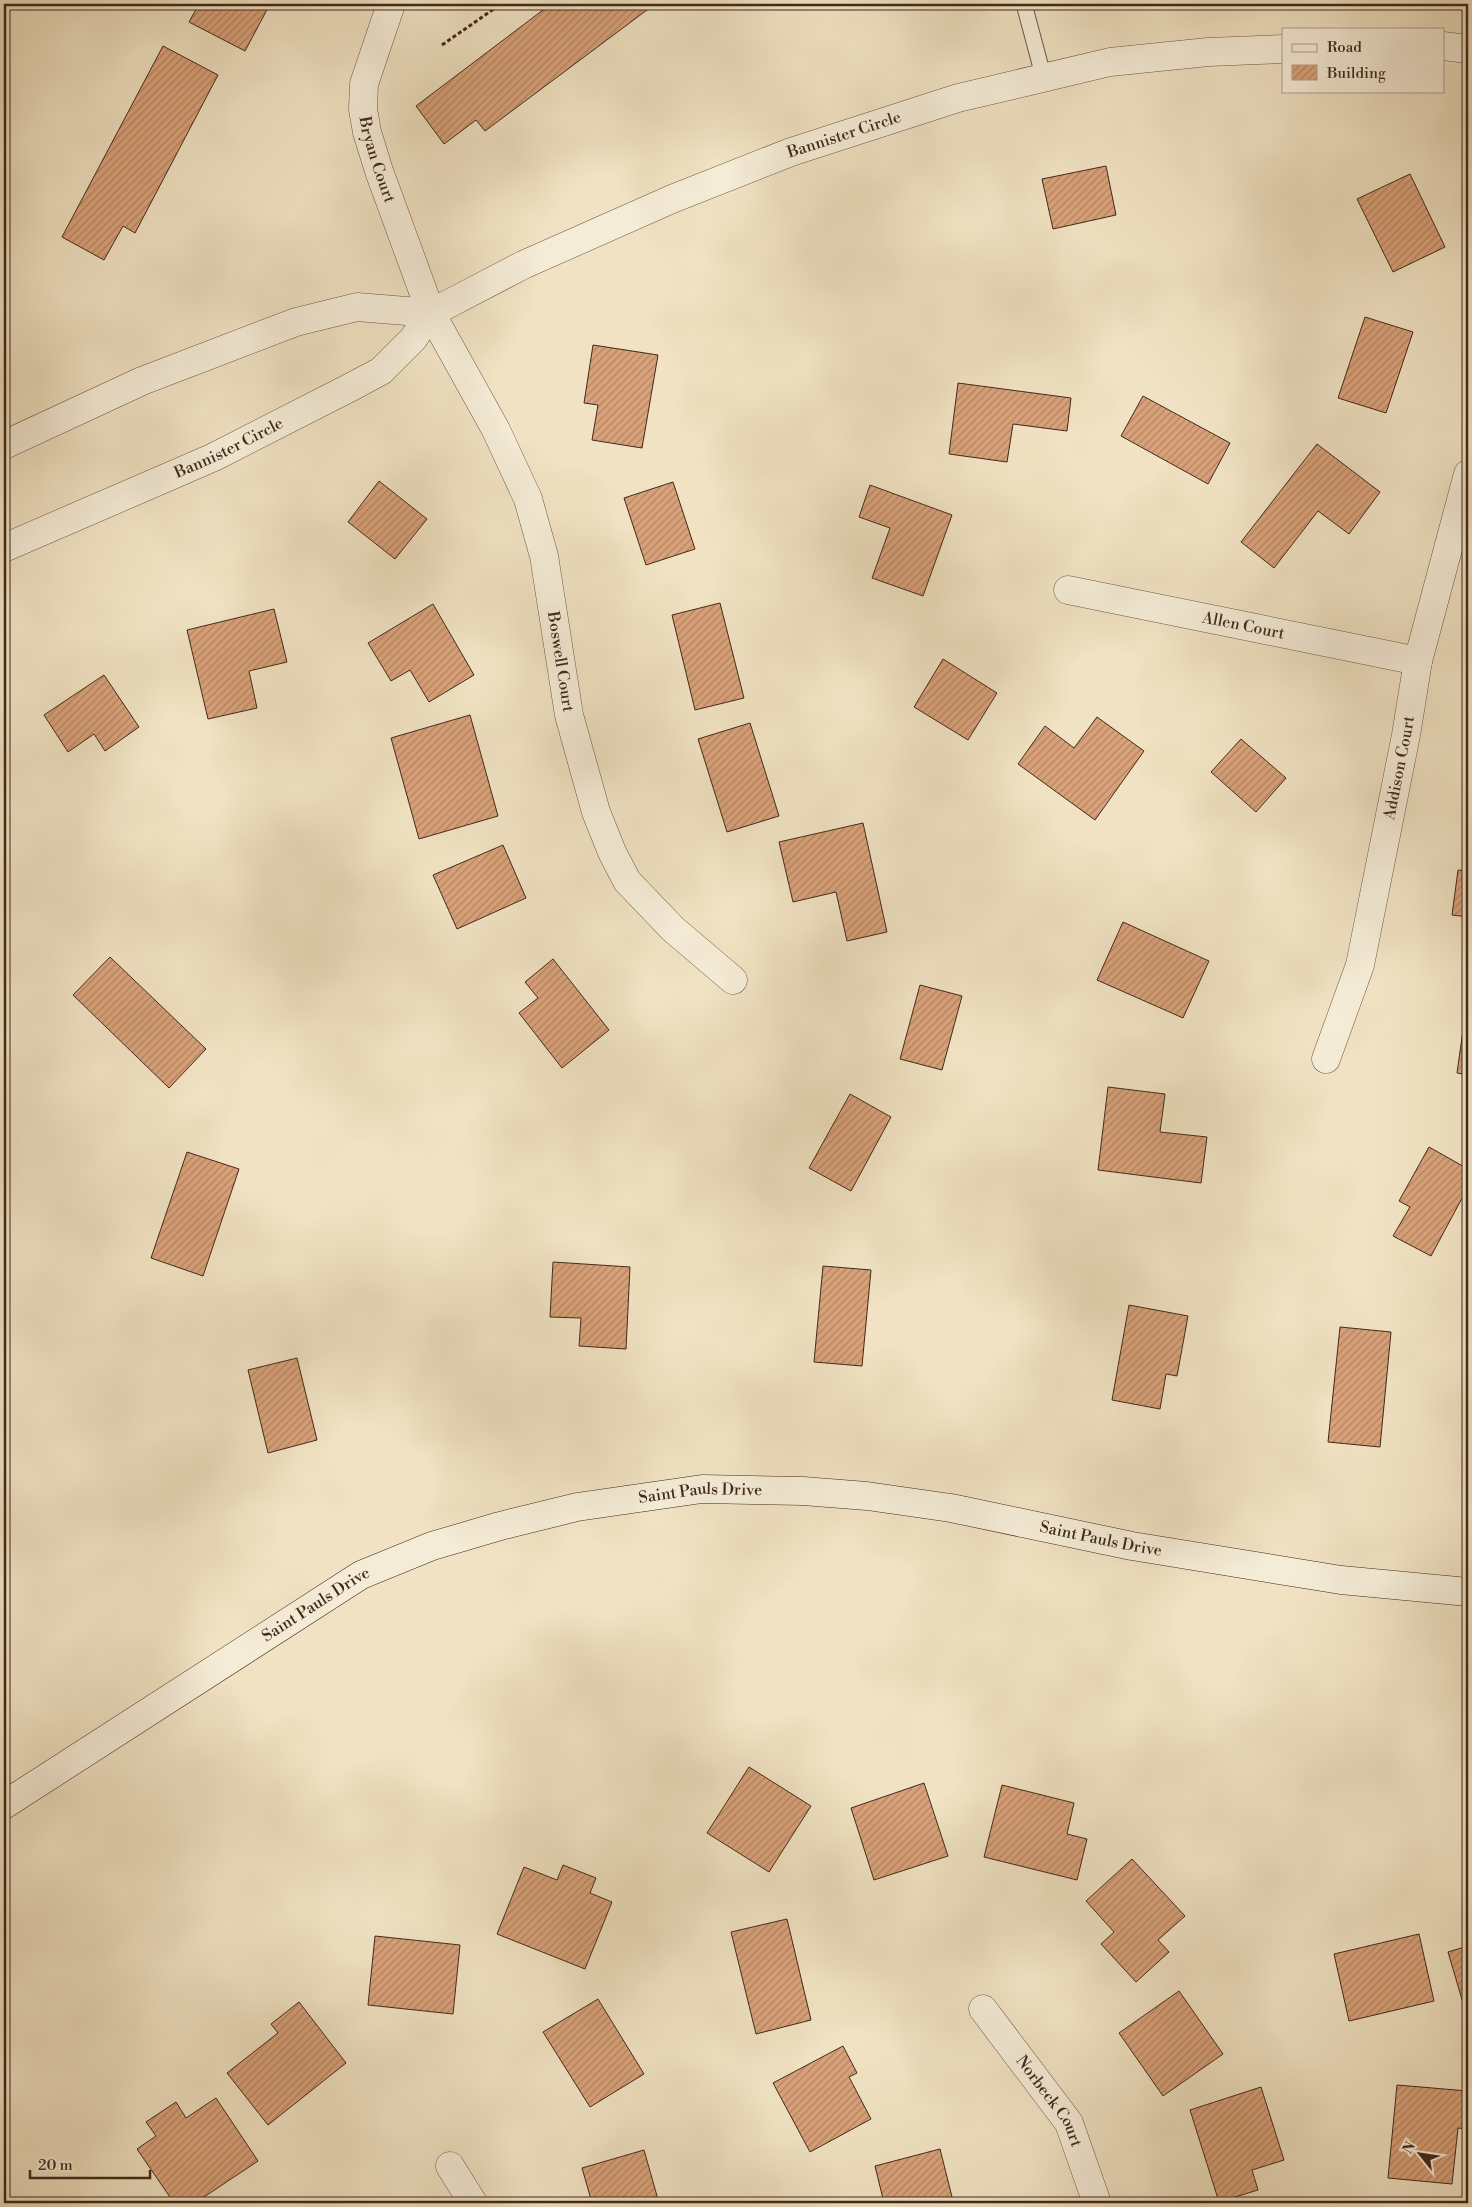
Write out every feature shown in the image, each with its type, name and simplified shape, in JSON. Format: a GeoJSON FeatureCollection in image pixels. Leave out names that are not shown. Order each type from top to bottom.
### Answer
{"type":"FeatureCollection","features":[{"type":"Feature","properties":{"kind":"street","name":"Bryan Court"},"geometry":{"type":"LineString","coordinates":[[391,4],[364,84],[362,109],[379,171],[431,313]]}},
{"type":"Feature","properties":{"kind":"street"},"geometry":{"type":"LineString","coordinates":[[1444,46],[1468,49]]}},
{"type":"Feature","properties":{"kind":"street","name":"Bannister Circle"},"geometry":{"type":"LineString","coordinates":[[4,548],[214,457],[381,371],[413,339],[431,313],[523,265],[672,199],[791,152],[958,98],[1110,62],[1208,52],[1282,49]]}},
{"type":"Feature","properties":{"kind":"street"},"geometry":{"type":"LineString","coordinates":[[4,445],[142,381],[296,322],[358,307],[431,313]]}},
{"type":"Feature","properties":{"kind":"street","name":"Boswell Court"},"geometry":{"type":"LineString","coordinates":[[431,313],[496,430],[528,499],[544,556],[569,714],[596,812],[612,852],[627,881],[643,899],[673,929],[733,980]]}},
{"type":"Feature","properties":{"kind":"street","name":"Addison Court"},"geometry":{"type":"LineString","coordinates":[[1326,1059],[1360,965],[1404,745],[1418,661],[1468,474]]}},
{"type":"Feature","properties":{"kind":"street","name":"Allen Court"},"geometry":{"type":"LineString","coordinates":[[1068,590],[1418,661]]}},
{"type":"Feature","properties":{"kind":"street","name":"Saint Pauls Drive"},"geometry":{"type":"LineString","coordinates":[[4,1805],[361,1576],[432,1546],[500,1526],[577,1507],[702,1489],[803,1490],[867,1496],[951,1508],[1132,1546],[1313,1575],[1427,1590],[1468,1592]]}},
{"type":"Feature","properties":{"kind":"street","name":"Norbeck Court"},"geometry":{"type":"LineString","coordinates":[[983,2009],[1069,2124],[1097,2203]]}},
{"type":"Feature","properties":{"kind":"street"},"geometry":{"type":"LineString","coordinates":[[450,2166],[473,2203]]}},
{"type":"Feature","properties":{"kind":"lane"},"geometry":{"type":"LineString","coordinates":[[1024,4],[1044,79]]}},
{"type":"Feature","properties":{"kind":"path"},"geometry":{"type":"LineString","coordinates":[[442,45],[501,4]]}},
{"type":"Feature","properties":{"kind":"building"},"geometry":{"type":"Polygon","coordinates":[[[199,4],[270,4],[245,51],[189,22],[199,4]]]}},
{"type":"Feature","properties":{"kind":"building"},"geometry":{"type":"Polygon","coordinates":[[[551,4],[655,4],[485,131],[476,120],[444,144],[416,106],[551,4]]]}},
{"type":"Feature","properties":{"kind":"building"},"geometry":{"type":"Polygon","coordinates":[[[163,46],[218,75],[135,233],[123,226],[104,260],[62,237],[163,46]]]}},
{"type":"Feature","properties":{"kind":"building"},"geometry":{"type":"Polygon","coordinates":[[[1106,166],[1116,215],[1053,229],[1042,179],[1106,166]]]}},
{"type":"Feature","properties":{"kind":"building"},"geometry":{"type":"Polygon","coordinates":[[[1410,174],[1445,247],[1393,272],[1357,199],[1410,174]]]}},
{"type":"Feature","properties":{"kind":"building"},"geometry":{"type":"Polygon","coordinates":[[[1365,317],[1413,332],[1386,413],[1338,398],[1365,317]]]}},
{"type":"Feature","properties":{"kind":"building"},"geometry":{"type":"Polygon","coordinates":[[[593,345],[658,355],[642,448],[592,440],[598,405],[584,403],[593,345]]]}},
{"type":"Feature","properties":{"kind":"building"},"geometry":{"type":"Polygon","coordinates":[[[958,383],[1071,398],[1067,431],[1013,424],[1007,462],[949,454],[958,383]]]}},
{"type":"Feature","properties":{"kind":"building"},"geometry":{"type":"Polygon","coordinates":[[[1143,396],[1230,443],[1208,484],[1121,436],[1143,396]]]}},
{"type":"Feature","properties":{"kind":"building"},"geometry":{"type":"Polygon","coordinates":[[[1317,444],[1380,492],[1349,534],[1318,511],[1274,568],[1241,542],[1317,444]]]}},
{"type":"Feature","properties":{"kind":"building"},"geometry":{"type":"Polygon","coordinates":[[[379,481],[427,519],[395,559],[348,522],[379,481]]]}},
{"type":"Feature","properties":{"kind":"building"},"geometry":{"type":"Polygon","coordinates":[[[673,482],[695,549],[646,565],[624,498],[673,482]]]}},
{"type":"Feature","properties":{"kind":"building"},"geometry":{"type":"Polygon","coordinates":[[[870,485],[952,515],[923,596],[872,578],[890,528],[859,517],[870,485]]]}},
{"type":"Feature","properties":{"kind":"building"},"geometry":{"type":"Polygon","coordinates":[[[720,603],[744,698],[695,710],[672,615],[720,603]]]}},
{"type":"Feature","properties":{"kind":"building"},"geometry":{"type":"Polygon","coordinates":[[[433,604],[474,675],[429,702],[410,670],[391,681],[368,643],[433,604]]]}},
{"type":"Feature","properties":{"kind":"building"},"geometry":{"type":"Polygon","coordinates":[[[274,609],[287,662],[249,671],[257,708],[208,719],[187,630],[274,609]]]}},
{"type":"Feature","properties":{"kind":"building"},"geometry":{"type":"Polygon","coordinates":[[[943,659],[997,693],[968,740],[914,707],[943,659]]]}},
{"type":"Feature","properties":{"kind":"building"},"geometry":{"type":"Polygon","coordinates":[[[104,675],[139,727],[105,751],[94,734],[68,752],[44,715],[104,675]]]}},
{"type":"Feature","properties":{"kind":"building"},"geometry":{"type":"Polygon","coordinates":[[[470,715],[498,816],[419,839],[391,738],[470,715]]]}},
{"type":"Feature","properties":{"kind":"building"},"geometry":{"type":"Polygon","coordinates":[[[1097,717],[1144,751],[1095,820],[1018,764],[1045,726],[1074,748],[1097,717]]]}},
{"type":"Feature","properties":{"kind":"building"},"geometry":{"type":"Polygon","coordinates":[[[750,723],[779,816],[727,832],[698,739],[750,723]]]}},
{"type":"Feature","properties":{"kind":"building"},"geometry":{"type":"Polygon","coordinates":[[[1241,739],[1286,778],[1256,812],[1211,772],[1241,739]]]}},
{"type":"Feature","properties":{"kind":"building"},"geometry":{"type":"Polygon","coordinates":[[[863,823],[887,932],[847,941],[836,892],[793,902],[779,842],[863,823]]]}},
{"type":"Feature","properties":{"kind":"building"},"geometry":{"type":"Polygon","coordinates":[[[503,845],[526,898],[457,929],[433,875],[503,845]]]}},
{"type":"Feature","properties":{"kind":"building"},"geometry":{"type":"Polygon","coordinates":[[[1458,870],[1468,871],[1468,917],[1452,915],[1458,870]]]}},
{"type":"Feature","properties":{"kind":"building"},"geometry":{"type":"Polygon","coordinates":[[[1123,922],[1209,961],[1183,1018],[1097,980],[1123,922]]]}},
{"type":"Feature","properties":{"kind":"building"},"geometry":{"type":"Polygon","coordinates":[[[110,957],[206,1049],[169,1088],[73,995],[110,957]]]}},
{"type":"Feature","properties":{"kind":"building"},"geometry":{"type":"Polygon","coordinates":[[[553,959],[609,1030],[562,1068],[519,1013],[538,998],[525,982],[553,959]]]}},
{"type":"Feature","properties":{"kind":"building"},"geometry":{"type":"Polygon","coordinates":[[[920,985],[962,996],[942,1070],[900,1059],[920,985]]]}},
{"type":"Feature","properties":{"kind":"building"},"geometry":{"type":"Polygon","coordinates":[[[1466,1009],[1468,1010],[1468,1075],[1457,1073],[1466,1009]]]}},
{"type":"Feature","properties":{"kind":"building"},"geometry":{"type":"Polygon","coordinates":[[[1108,1087],[1165,1094],[1160,1132],[1207,1137],[1201,1183],[1098,1170],[1108,1087]]]}},
{"type":"Feature","properties":{"kind":"building"},"geometry":{"type":"Polygon","coordinates":[[[850,1094],[891,1117],[851,1191],[809,1168],[850,1094]]]}},
{"type":"Feature","properties":{"kind":"building"},"geometry":{"type":"Polygon","coordinates":[[[1429,1147],[1468,1169],[1468,1187],[1431,1256],[1393,1236],[1410,1207],[1399,1201],[1429,1147]]]}},
{"type":"Feature","properties":{"kind":"building"},"geometry":{"type":"Polygon","coordinates":[[[187,1152],[239,1169],[203,1276],[151,1258],[187,1152]]]}},
{"type":"Feature","properties":{"kind":"building"},"geometry":{"type":"Polygon","coordinates":[[[553,1262],[630,1267],[626,1349],[579,1346],[581,1318],[550,1317],[553,1262]]]}},
{"type":"Feature","properties":{"kind":"building"},"geometry":{"type":"Polygon","coordinates":[[[823,1266],[871,1270],[862,1366],[814,1362],[823,1266]]]}},
{"type":"Feature","properties":{"kind":"building"},"geometry":{"type":"Polygon","coordinates":[[[1129,1305],[1188,1316],[1177,1376],[1166,1374],[1160,1409],[1112,1400],[1129,1305]]]}},
{"type":"Feature","properties":{"kind":"building"},"geometry":{"type":"Polygon","coordinates":[[[1340,1327],[1391,1332],[1380,1447],[1328,1442],[1340,1327]]]}},
{"type":"Feature","properties":{"kind":"building"},"geometry":{"type":"Polygon","coordinates":[[[297,1358],[317,1440],[268,1453],[248,1370],[297,1358]]]}},
{"type":"Feature","properties":{"kind":"building"},"geometry":{"type":"Polygon","coordinates":[[[749,1767],[811,1806],[769,1872],[707,1833],[749,1767]]]}},
{"type":"Feature","properties":{"kind":"building"},"geometry":{"type":"Polygon","coordinates":[[[924,1783],[948,1856],[874,1880],[851,1808],[924,1783]]]}},
{"type":"Feature","properties":{"kind":"building"},"geometry":{"type":"Polygon","coordinates":[[[1002,1785],[1074,1803],[1067,1834],[1087,1839],[1077,1880],[984,1857],[1002,1785]]]}},
{"type":"Feature","properties":{"kind":"building"},"geometry":{"type":"Polygon","coordinates":[[[1132,1859],[1185,1916],[1158,1940],[1169,1952],[1136,1982],[1101,1944],[1114,1932],[1086,1901],[1132,1859]]]}},
{"type":"Feature","properties":{"kind":"building"},"geometry":{"type":"Polygon","coordinates":[[[563,1865],[596,1878],[590,1893],[612,1902],[585,1969],[497,1934],[524,1867],[557,1880],[563,1865]]]}},
{"type":"Feature","properties":{"kind":"building"},"geometry":{"type":"Polygon","coordinates":[[[787,1919],[811,2020],[756,2034],[731,1932],[787,1919]]]}},
{"type":"Feature","properties":{"kind":"building"},"geometry":{"type":"Polygon","coordinates":[[[1419,1934],[1434,2001],[1349,2021],[1334,1954],[1419,1934]]]}},
{"type":"Feature","properties":{"kind":"building"},"geometry":{"type":"Polygon","coordinates":[[[375,1936],[460,1945],[453,2014],[368,2005],[375,1936]]]}},
{"type":"Feature","properties":{"kind":"building"},"geometry":{"type":"Polygon","coordinates":[[[1468,1946],[1468,2012],[1466,2013],[1448,1952],[1468,1946]]]}},
{"type":"Feature","properties":{"kind":"building"},"geometry":{"type":"Polygon","coordinates":[[[1179,1991],[1223,2054],[1163,2096],[1119,2033],[1179,1991]]]}},
{"type":"Feature","properties":{"kind":"building"},"geometry":{"type":"Polygon","coordinates":[[[598,1999],[644,2074],[590,2107],[543,2032],[598,1999]]]}},
{"type":"Feature","properties":{"kind":"building"},"geometry":{"type":"Polygon","coordinates":[[[299,2002],[346,2063],[268,2125],[227,2073],[278,2033],[271,2024],[299,2002]]]}},
{"type":"Feature","properties":{"kind":"building"},"geometry":{"type":"Polygon","coordinates":[[[843,2046],[857,2073],[849,2077],[871,2119],[810,2152],[773,2083],[843,2046]]]}},
{"type":"Feature","properties":{"kind":"building"},"geometry":{"type":"Polygon","coordinates":[[[1397,2085],[1468,2091],[1468,2129],[1458,2128],[1452,2184],[1388,2178],[1397,2085]]]}},
{"type":"Feature","properties":{"kind":"building"},"geometry":{"type":"Polygon","coordinates":[[[1261,2087],[1284,2160],[1252,2170],[1258,2190],[1219,2202],[1190,2110],[1261,2087]]]}},
{"type":"Feature","properties":{"kind":"building"},"geometry":{"type":"Polygon","coordinates":[[[216,2098],[258,2161],[195,2203],[174,2203],[137,2149],[156,2136],[146,2122],[176,2102],[186,2118],[216,2098]]]}},
{"type":"Feature","properties":{"kind":"building"},"geometry":{"type":"Polygon","coordinates":[[[940,2149],[953,2201],[965,2198],[967,2203],[884,2203],[875,2166],[940,2149]]]}},
{"type":"Feature","properties":{"kind":"building"},"geometry":{"type":"Polygon","coordinates":[[[644,2150],[659,2203],[592,2203],[582,2168],[644,2150]]]}}]}
